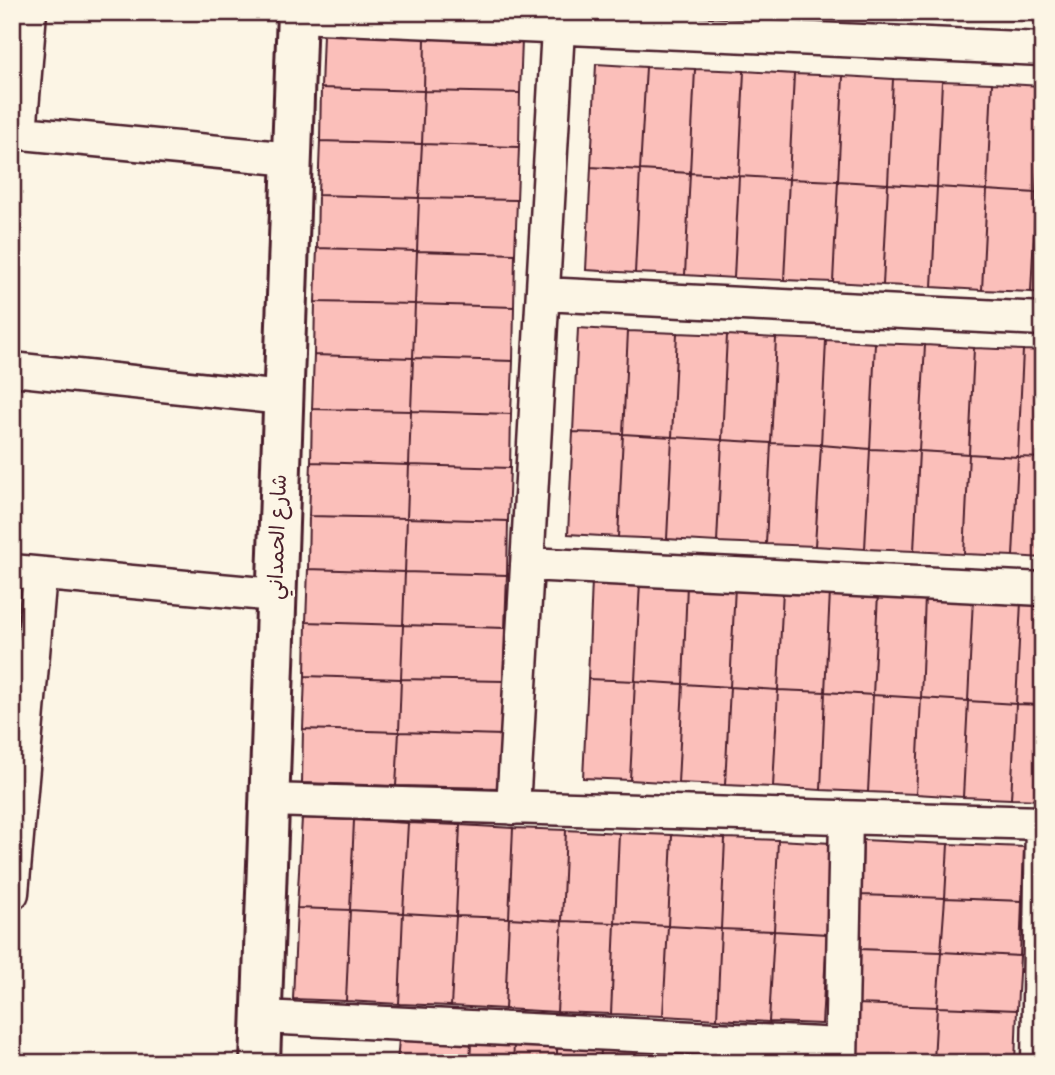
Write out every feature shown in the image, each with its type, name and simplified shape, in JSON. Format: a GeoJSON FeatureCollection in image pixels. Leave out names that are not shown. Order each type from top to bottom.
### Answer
{"type":"FeatureCollection","features":[{"type":"Feature","properties":{"kind":"street"},"geometry":{"type":"LineString","coordinates":[[30,12],[16,132],[292,159]]}},
{"type":"Feature","properties":{"kind":"street"},"geometry":{"type":"LineString","coordinates":[[297,14],[558,20],[1043,49]]}},
{"type":"Feature","properties":{"kind":"street","name":"شارع الحمداني"},"geometry":{"type":"LineString","coordinates":[[260,1063],[297,14]]}},
{"type":"Feature","properties":{"kind":"street"},"geometry":{"type":"LineString","coordinates":[[513,808],[558,20]]}},
{"type":"Feature","properties":{"kind":"street"},"geometry":{"type":"LineString","coordinates":[[543,294],[1043,319]]}},
{"type":"Feature","properties":{"kind":"street"},"geometry":{"type":"LineString","coordinates":[[12,369],[283,398]]}},
{"type":"Feature","properties":{"kind":"street"},"geometry":{"type":"LineString","coordinates":[[527,564],[1043,589]]}},
{"type":"Feature","properties":{"kind":"street"},"geometry":{"type":"LineString","coordinates":[[12,893],[26,572],[275,595]]}},
{"type":"Feature","properties":{"kind":"street"},"geometry":{"type":"LineString","coordinates":[[269,800],[1042,823],[1038,1063]]}},
{"type":"Feature","properties":{"kind":"street"},"geometry":{"type":"LineString","coordinates":[[262,1017],[841,1054],[846,818]]}},
{"type":"Feature","properties":{"kind":"building"},"geometry":{"type":"Polygon","coordinates":[[[929,12],[979,12],[978,17],[929,15],[929,12]]]}},
{"type":"Feature","properties":{"kind":"building"},"geometry":{"type":"Polygon","coordinates":[[[979,12],[1028,12],[1028,20],[978,17],[979,12]]]}},
{"type":"Feature","properties":{"kind":"building"},"geometry":{"type":"Polygon","coordinates":[[[323,34],[425,38],[424,91],[321,88],[323,34]]]}},
{"type":"Feature","properties":{"kind":"building"},"geometry":{"type":"Polygon","coordinates":[[[425,38],[522,40],[520,93],[424,91],[425,38]]]}},
{"type":"Feature","properties":{"kind":"building"},"geometry":{"type":"Polygon","coordinates":[[[596,64],[646,67],[640,170],[591,167],[596,64]]]}},
{"type":"Feature","properties":{"kind":"building"},"geometry":{"type":"Polygon","coordinates":[[[646,67],[695,69],[690,173],[640,170],[646,67]]]}},
{"type":"Feature","properties":{"kind":"building"},"geometry":{"type":"Polygon","coordinates":[[[695,69],[744,71],[739,176],[690,173],[695,69]]]}},
{"type":"Feature","properties":{"kind":"building"},"geometry":{"type":"Polygon","coordinates":[[[744,71],[794,74],[789,179],[739,176],[744,71]]]}},
{"type":"Feature","properties":{"kind":"building"},"geometry":{"type":"Polygon","coordinates":[[[794,74],[843,76],[838,181],[789,179],[794,74]]]}},
{"type":"Feature","properties":{"kind":"building"},"geometry":{"type":"Polygon","coordinates":[[[843,76],[893,79],[888,184],[838,181],[843,76]]]}},
{"type":"Feature","properties":{"kind":"building"},"geometry":{"type":"Polygon","coordinates":[[[893,79],[942,81],[937,187],[888,184],[893,79]]]}},
{"type":"Feature","properties":{"kind":"building"},"geometry":{"type":"Polygon","coordinates":[[[942,81],[992,83],[987,190],[937,187],[942,81]]]}},
{"type":"Feature","properties":{"kind":"building"},"geometry":{"type":"Polygon","coordinates":[[[992,83],[1041,86],[1036,193],[987,190],[992,83]]]}},
{"type":"Feature","properties":{"kind":"building"},"geometry":{"type":"Polygon","coordinates":[[[1041,86],[1043,193],[1036,193],[1041,86]]]}},
{"type":"Feature","properties":{"kind":"building"},"geometry":{"type":"Polygon","coordinates":[[[321,88],[424,91],[422,144],[320,141],[321,88]]]}},
{"type":"Feature","properties":{"kind":"building"},"geometry":{"type":"Polygon","coordinates":[[[424,91],[520,93],[519,147],[422,144],[424,91]]]}},
{"type":"Feature","properties":{"kind":"building"},"geometry":{"type":"Polygon","coordinates":[[[320,141],[422,144],[419,198],[318,195],[320,141]]]}},
{"type":"Feature","properties":{"kind":"building"},"geometry":{"type":"Polygon","coordinates":[[[422,144],[519,147],[517,200],[419,198],[422,144]]]}},
{"type":"Feature","properties":{"kind":"building"},"geometry":{"type":"Polygon","coordinates":[[[591,167],[640,170],[635,273],[586,270],[591,167]]]}},
{"type":"Feature","properties":{"kind":"building"},"geometry":{"type":"Polygon","coordinates":[[[640,170],[690,173],[685,275],[635,273],[640,170]]]}},
{"type":"Feature","properties":{"kind":"building"},"geometry":{"type":"Polygon","coordinates":[[[690,173],[739,176],[734,278],[685,275],[690,173]]]}},
{"type":"Feature","properties":{"kind":"building"},"geometry":{"type":"Polygon","coordinates":[[[739,176],[789,179],[784,280],[734,278],[739,176]]]}},
{"type":"Feature","properties":{"kind":"building"},"geometry":{"type":"Polygon","coordinates":[[[789,179],[838,181],[833,282],[784,280],[789,179]]]}},
{"type":"Feature","properties":{"kind":"building"},"geometry":{"type":"Polygon","coordinates":[[[838,181],[888,184],[883,285],[833,282],[838,181]]]}},
{"type":"Feature","properties":{"kind":"building"},"geometry":{"type":"Polygon","coordinates":[[[888,184],[937,187],[932,287],[883,285],[888,184]]]}},
{"type":"Feature","properties":{"kind":"building"},"geometry":{"type":"Polygon","coordinates":[[[937,187],[987,190],[982,290],[932,287],[937,187]]]}},
{"type":"Feature","properties":{"kind":"building"},"geometry":{"type":"Polygon","coordinates":[[[987,190],[1036,193],[1031,292],[982,290],[987,190]]]}},
{"type":"Feature","properties":{"kind":"building"},"geometry":{"type":"Polygon","coordinates":[[[1036,193],[1043,193],[1043,293],[1031,292],[1036,193]]]}},
{"type":"Feature","properties":{"kind":"building"},"geometry":{"type":"Polygon","coordinates":[[[318,195],[419,198],[417,251],[317,248],[318,195]]]}},
{"type":"Feature","properties":{"kind":"building"},"geometry":{"type":"Polygon","coordinates":[[[419,198],[517,200],[515,254],[417,251],[419,198]]]}},
{"type":"Feature","properties":{"kind":"building"},"geometry":{"type":"Polygon","coordinates":[[[317,248],[417,251],[415,304],[315,302],[317,248]]]}},
{"type":"Feature","properties":{"kind":"building"},"geometry":{"type":"Polygon","coordinates":[[[417,251],[515,254],[514,307],[415,304],[417,251]]]}},
{"type":"Feature","properties":{"kind":"building"},"geometry":{"type":"Polygon","coordinates":[[[315,302],[415,304],[413,358],[314,355],[315,302]]]}},
{"type":"Feature","properties":{"kind":"building"},"geometry":{"type":"Polygon","coordinates":[[[415,304],[514,307],[513,361],[413,358],[415,304]]]}},
{"type":"Feature","properties":{"kind":"building"},"geometry":{"type":"Polygon","coordinates":[[[578,328],[628,331],[623,434],[573,432],[578,328]]]}},
{"type":"Feature","properties":{"kind":"building"},"geometry":{"type":"Polygon","coordinates":[[[628,331],[677,333],[672,437],[623,434],[628,331]]]}},
{"type":"Feature","properties":{"kind":"building"},"geometry":{"type":"Polygon","coordinates":[[[677,333],[727,335],[722,440],[672,437],[677,333]]]}},
{"type":"Feature","properties":{"kind":"building"},"geometry":{"type":"Polygon","coordinates":[[[727,335],[776,338],[771,443],[722,440],[727,335]]]}},
{"type":"Feature","properties":{"kind":"building"},"geometry":{"type":"Polygon","coordinates":[[[776,338],[826,340],[821,445],[771,443],[776,338]]]}},
{"type":"Feature","properties":{"kind":"building"},"geometry":{"type":"Polygon","coordinates":[[[826,340],[875,343],[870,449],[821,445],[826,340]]]}},
{"type":"Feature","properties":{"kind":"building"},"geometry":{"type":"Polygon","coordinates":[[[875,343],[925,345],[919,451],[870,449],[875,343]]]}},
{"type":"Feature","properties":{"kind":"building"},"geometry":{"type":"Polygon","coordinates":[[[925,345],[974,348],[969,454],[919,451],[925,345]]]}},
{"type":"Feature","properties":{"kind":"building"},"geometry":{"type":"Polygon","coordinates":[[[974,348],[1023,350],[1018,457],[969,454],[974,348]]]}},
{"type":"Feature","properties":{"kind":"building"},"geometry":{"type":"Polygon","coordinates":[[[1023,350],[1043,351],[1043,458],[1018,457],[1023,350]]]}},
{"type":"Feature","properties":{"kind":"building"},"geometry":{"type":"Polygon","coordinates":[[[314,355],[413,358],[411,411],[312,409],[314,355]]]}},
{"type":"Feature","properties":{"kind":"building"},"geometry":{"type":"Polygon","coordinates":[[[413,358],[513,361],[511,414],[411,411],[413,358]]]}},
{"type":"Feature","properties":{"kind":"building"},"geometry":{"type":"Polygon","coordinates":[[[312,409],[411,411],[409,465],[311,462],[312,409]]]}},
{"type":"Feature","properties":{"kind":"building"},"geometry":{"type":"Polygon","coordinates":[[[411,411],[511,414],[510,468],[409,465],[411,411]]]}},
{"type":"Feature","properties":{"kind":"building"},"geometry":{"type":"Polygon","coordinates":[[[573,432],[623,434],[618,537],[568,534],[573,432]]]}},
{"type":"Feature","properties":{"kind":"building"},"geometry":{"type":"Polygon","coordinates":[[[623,434],[672,437],[667,539],[618,537],[623,434]]]}},
{"type":"Feature","properties":{"kind":"building"},"geometry":{"type":"Polygon","coordinates":[[[672,437],[722,440],[717,542],[667,539],[672,437]]]}},
{"type":"Feature","properties":{"kind":"building"},"geometry":{"type":"Polygon","coordinates":[[[722,440],[771,443],[766,544],[717,542],[722,440]]]}},
{"type":"Feature","properties":{"kind":"building"},"geometry":{"type":"Polygon","coordinates":[[[771,443],[821,445],[815,546],[766,544],[771,443]]]}},
{"type":"Feature","properties":{"kind":"building"},"geometry":{"type":"Polygon","coordinates":[[[821,445],[870,449],[865,549],[815,546],[821,445]]]}},
{"type":"Feature","properties":{"kind":"building"},"geometry":{"type":"Polygon","coordinates":[[[870,449],[919,451],[914,551],[865,549],[870,449]]]}},
{"type":"Feature","properties":{"kind":"building"},"geometry":{"type":"Polygon","coordinates":[[[919,451],[969,454],[964,554],[914,551],[919,451]]]}},
{"type":"Feature","properties":{"kind":"building"},"geometry":{"type":"Polygon","coordinates":[[[969,454],[1018,457],[1013,556],[964,554],[969,454]]]}},
{"type":"Feature","properties":{"kind":"building"},"geometry":{"type":"Polygon","coordinates":[[[1018,457],[1043,458],[1043,558],[1013,556],[1018,457]]]}},
{"type":"Feature","properties":{"kind":"building"},"geometry":{"type":"Polygon","coordinates":[[[311,462],[409,465],[407,518],[309,516],[311,462]]]}},
{"type":"Feature","properties":{"kind":"building"},"geometry":{"type":"Polygon","coordinates":[[[409,465],[510,468],[508,521],[407,518],[409,465]]]}},
{"type":"Feature","properties":{"kind":"building"},"geometry":{"type":"Polygon","coordinates":[[[309,516],[407,518],[405,572],[308,569],[309,516]]]}},
{"type":"Feature","properties":{"kind":"building"},"geometry":{"type":"Polygon","coordinates":[[[407,518],[508,521],[507,575],[405,572],[407,518]]]}},
{"type":"Feature","properties":{"kind":"building"},"geometry":{"type":"Polygon","coordinates":[[[308,569],[405,572],[403,625],[306,622],[308,569]]]}},
{"type":"Feature","properties":{"kind":"building"},"geometry":{"type":"Polygon","coordinates":[[[405,572],[507,575],[505,628],[403,625],[405,572]]]}},
{"type":"Feature","properties":{"kind":"building"},"geometry":{"type":"Polygon","coordinates":[[[592,580],[640,582],[635,681],[588,679],[592,580]]]}},
{"type":"Feature","properties":{"kind":"building"},"geometry":{"type":"Polygon","coordinates":[[[640,582],[687,584],[683,684],[635,681],[640,582]]]}},
{"type":"Feature","properties":{"kind":"building"},"geometry":{"type":"Polygon","coordinates":[[[687,584],[735,586],[730,687],[683,684],[687,584]]]}},
{"type":"Feature","properties":{"kind":"building"},"geometry":{"type":"Polygon","coordinates":[[[735,586],[783,589],[778,690],[730,687],[735,586]]]}},
{"type":"Feature","properties":{"kind":"building"},"geometry":{"type":"Polygon","coordinates":[[[783,589],[830,592],[825,692],[778,690],[783,589]]]}},
{"type":"Feature","properties":{"kind":"building"},"geometry":{"type":"Polygon","coordinates":[[[830,592],[878,593],[873,695],[825,692],[830,592]]]}},
{"type":"Feature","properties":{"kind":"building"},"geometry":{"type":"Polygon","coordinates":[[[878,593],[925,596],[921,698],[873,695],[878,593]]]}},
{"type":"Feature","properties":{"kind":"building"},"geometry":{"type":"Polygon","coordinates":[[[925,596],[973,598],[968,701],[921,698],[925,596]]]}},
{"type":"Feature","properties":{"kind":"building"},"geometry":{"type":"Polygon","coordinates":[[[973,598],[1021,601],[1016,704],[968,701],[973,598]]]}},
{"type":"Feature","properties":{"kind":"building"},"geometry":{"type":"Polygon","coordinates":[[[1021,601],[1043,602],[1043,705],[1016,704],[1021,601]]]}},
{"type":"Feature","properties":{"kind":"building"},"geometry":{"type":"Polygon","coordinates":[[[306,622],[403,625],[401,679],[305,676],[306,622]]]}},
{"type":"Feature","properties":{"kind":"building"},"geometry":{"type":"Polygon","coordinates":[[[403,625],[505,628],[503,681],[401,679],[403,625]]]}},
{"type":"Feature","properties":{"kind":"building"},"geometry":{"type":"Polygon","coordinates":[[[305,676],[401,679],[399,732],[303,729],[305,676]]]}},
{"type":"Feature","properties":{"kind":"building"},"geometry":{"type":"Polygon","coordinates":[[[401,679],[503,681],[502,735],[399,732],[401,679]]]}},
{"type":"Feature","properties":{"kind":"building"},"geometry":{"type":"Polygon","coordinates":[[[588,679],[635,681],[630,780],[583,778],[588,679]]]}},
{"type":"Feature","properties":{"kind":"building"},"geometry":{"type":"Polygon","coordinates":[[[635,681],[683,684],[678,783],[630,780],[635,681]]]}},
{"type":"Feature","properties":{"kind":"building"},"geometry":{"type":"Polygon","coordinates":[[[683,684],[730,687],[725,785],[678,783],[683,684]]]}},
{"type":"Feature","properties":{"kind":"building"},"geometry":{"type":"Polygon","coordinates":[[[730,687],[778,690],[773,787],[725,785],[730,687]]]}},
{"type":"Feature","properties":{"kind":"building"},"geometry":{"type":"Polygon","coordinates":[[[778,690],[825,692],[821,790],[773,787],[778,690]]]}},
{"type":"Feature","properties":{"kind":"building"},"geometry":{"type":"Polygon","coordinates":[[[825,692],[873,695],[868,792],[821,790],[825,692]]]}},
{"type":"Feature","properties":{"kind":"building"},"geometry":{"type":"Polygon","coordinates":[[[873,695],[921,698],[916,794],[868,792],[873,695]]]}},
{"type":"Feature","properties":{"kind":"building"},"geometry":{"type":"Polygon","coordinates":[[[921,698],[968,701],[963,797],[916,794],[921,698]]]}},
{"type":"Feature","properties":{"kind":"building"},"geometry":{"type":"Polygon","coordinates":[[[968,701],[1016,704],[1011,799],[963,797],[968,701]]]}},
{"type":"Feature","properties":{"kind":"building"},"geometry":{"type":"Polygon","coordinates":[[[1016,704],[1043,705],[1043,800],[1011,799],[1016,704]]]}},
{"type":"Feature","properties":{"kind":"building"},"geometry":{"type":"Polygon","coordinates":[[[303,729],[399,732],[396,786],[302,783],[303,729]]]}},
{"type":"Feature","properties":{"kind":"building"},"geometry":{"type":"Polygon","coordinates":[[[399,732],[502,735],[501,788],[396,786],[399,732]]]}},
{"type":"Feature","properties":{"kind":"building"},"geometry":{"type":"Polygon","coordinates":[[[302,818],[354,820],[350,910],[297,908],[302,818]]]}},
{"type":"Feature","properties":{"kind":"building"},"geometry":{"type":"Polygon","coordinates":[[[354,820],[408,823],[403,913],[350,910],[354,820]]]}},
{"type":"Feature","properties":{"kind":"building"},"geometry":{"type":"Polygon","coordinates":[[[408,823],[460,825],[456,916],[403,913],[408,823]]]}},
{"type":"Feature","properties":{"kind":"building"},"geometry":{"type":"Polygon","coordinates":[[[460,825],[513,828],[509,918],[456,916],[460,825]]]}},
{"type":"Feature","properties":{"kind":"building"},"geometry":{"type":"Polygon","coordinates":[[[513,828],[566,830],[562,921],[509,918],[513,828]]]}},
{"type":"Feature","properties":{"kind":"building"},"geometry":{"type":"Polygon","coordinates":[[[566,830],[619,833],[615,923],[562,921],[566,830]]]}},
{"type":"Feature","properties":{"kind":"building"},"geometry":{"type":"Polygon","coordinates":[[[619,833],[672,835],[668,926],[615,923],[619,833]]]}},
{"type":"Feature","properties":{"kind":"building"},"geometry":{"type":"Polygon","coordinates":[[[672,835],[725,838],[721,929],[668,926],[672,835]]]}},
{"type":"Feature","properties":{"kind":"building"},"geometry":{"type":"Polygon","coordinates":[[[725,838],[778,840],[774,931],[721,929],[725,838]]]}},
{"type":"Feature","properties":{"kind":"building"},"geometry":{"type":"Polygon","coordinates":[[[778,840],[831,843],[827,934],[774,931],[778,840]]]}},
{"type":"Feature","properties":{"kind":"building"},"geometry":{"type":"Polygon","coordinates":[[[863,840],[948,844],[945,898],[861,895],[863,840]]]}},
{"type":"Feature","properties":{"kind":"building"},"geometry":{"type":"Polygon","coordinates":[[[948,844],[1024,847],[1022,901],[945,898],[948,844]]]}},
{"type":"Feature","properties":{"kind":"building"},"geometry":{"type":"Polygon","coordinates":[[[861,895],[945,898],[941,952],[859,949],[861,895]]]}},
{"type":"Feature","properties":{"kind":"building"},"geometry":{"type":"Polygon","coordinates":[[[945,898],[1022,901],[1020,956],[941,952],[945,898]]]}},
{"type":"Feature","properties":{"kind":"building"},"geometry":{"type":"Polygon","coordinates":[[[297,908],[350,910],[346,1001],[293,999],[297,908]]]}},
{"type":"Feature","properties":{"kind":"building"},"geometry":{"type":"Polygon","coordinates":[[[350,910],[403,913],[399,1004],[346,1001],[350,910]]]}},
{"type":"Feature","properties":{"kind":"building"},"geometry":{"type":"Polygon","coordinates":[[[403,913],[456,916],[451,1006],[399,1004],[403,913]]]}},
{"type":"Feature","properties":{"kind":"building"},"geometry":{"type":"Polygon","coordinates":[[[456,916],[509,918],[505,1009],[451,1006],[456,916]]]}},
{"type":"Feature","properties":{"kind":"building"},"geometry":{"type":"Polygon","coordinates":[[[509,918],[562,921],[557,1012],[505,1009],[509,918]]]}},
{"type":"Feature","properties":{"kind":"building"},"geometry":{"type":"Polygon","coordinates":[[[562,921],[615,923],[611,1014],[557,1012],[562,921]]]}},
{"type":"Feature","properties":{"kind":"building"},"geometry":{"type":"Polygon","coordinates":[[[615,923],[668,926],[663,1016],[611,1014],[615,923]]]}},
{"type":"Feature","properties":{"kind":"building"},"geometry":{"type":"Polygon","coordinates":[[[668,926],[721,929],[717,1019],[663,1016],[668,926]]]}},
{"type":"Feature","properties":{"kind":"building"},"geometry":{"type":"Polygon","coordinates":[[[721,929],[774,931],[769,1022],[717,1019],[721,929]]]}},
{"type":"Feature","properties":{"kind":"building"},"geometry":{"type":"Polygon","coordinates":[[[774,931],[827,934],[822,1024],[769,1022],[774,931]]]}},
{"type":"Feature","properties":{"kind":"building"},"geometry":{"type":"Polygon","coordinates":[[[859,949],[941,952],[937,1007],[857,1004],[859,949]]]}},
{"type":"Feature","properties":{"kind":"building"},"geometry":{"type":"Polygon","coordinates":[[[941,952],[1020,956],[1017,1010],[937,1007],[941,952]]]}},
{"type":"Feature","properties":{"kind":"building"},"geometry":{"type":"Polygon","coordinates":[[[857,1004],[937,1007],[934,1061],[854,1057],[857,1004]]]}},
{"type":"Feature","properties":{"kind":"building"},"geometry":{"type":"Polygon","coordinates":[[[937,1007],[1017,1010],[1015,1063],[934,1061],[937,1007]]]}},
{"type":"Feature","properties":{"kind":"building"},"geometry":{"type":"Polygon","coordinates":[[[399,1039],[471,1043],[470,1063],[397,1063],[399,1039]]]}},
{"type":"Feature","properties":{"kind":"building"},"geometry":{"type":"Polygon","coordinates":[[[471,1043],[514,1045],[513,1063],[470,1063],[471,1043]]]}},
{"type":"Feature","properties":{"kind":"building"},"geometry":{"type":"Polygon","coordinates":[[[514,1045],[557,1048],[557,1063],[513,1063],[514,1045]]]}},
{"type":"Feature","properties":{"kind":"building"},"geometry":{"type":"Polygon","coordinates":[[[557,1048],[601,1050],[600,1063],[557,1063],[557,1048]]]}},
{"type":"Feature","properties":{"kind":"building"},"geometry":{"type":"Polygon","coordinates":[[[601,1050],[645,1051],[644,1063],[600,1063],[601,1050]]]}},
{"type":"Feature","properties":{"kind":"building"},"geometry":{"type":"Polygon","coordinates":[[[645,1051],[688,1053],[688,1063],[644,1063],[645,1051]]]}},
{"type":"Feature","properties":{"kind":"building"},"geometry":{"type":"Polygon","coordinates":[[[688,1053],[732,1055],[732,1063],[688,1063],[688,1053]]]}},
{"type":"Feature","properties":{"kind":"building"},"geometry":{"type":"Polygon","coordinates":[[[732,1055],[776,1057],[775,1063],[732,1063],[732,1055]]]}},
{"type":"Feature","properties":{"kind":"building"},"geometry":{"type":"Polygon","coordinates":[[[776,1057],[819,1059],[819,1063],[775,1063],[776,1057]]]}},
{"type":"Feature","properties":{"kind":"building"},"geometry":{"type":"Polygon","coordinates":[[[854,1057],[934,1061],[934,1063],[854,1063],[854,1057]]]}}]}
